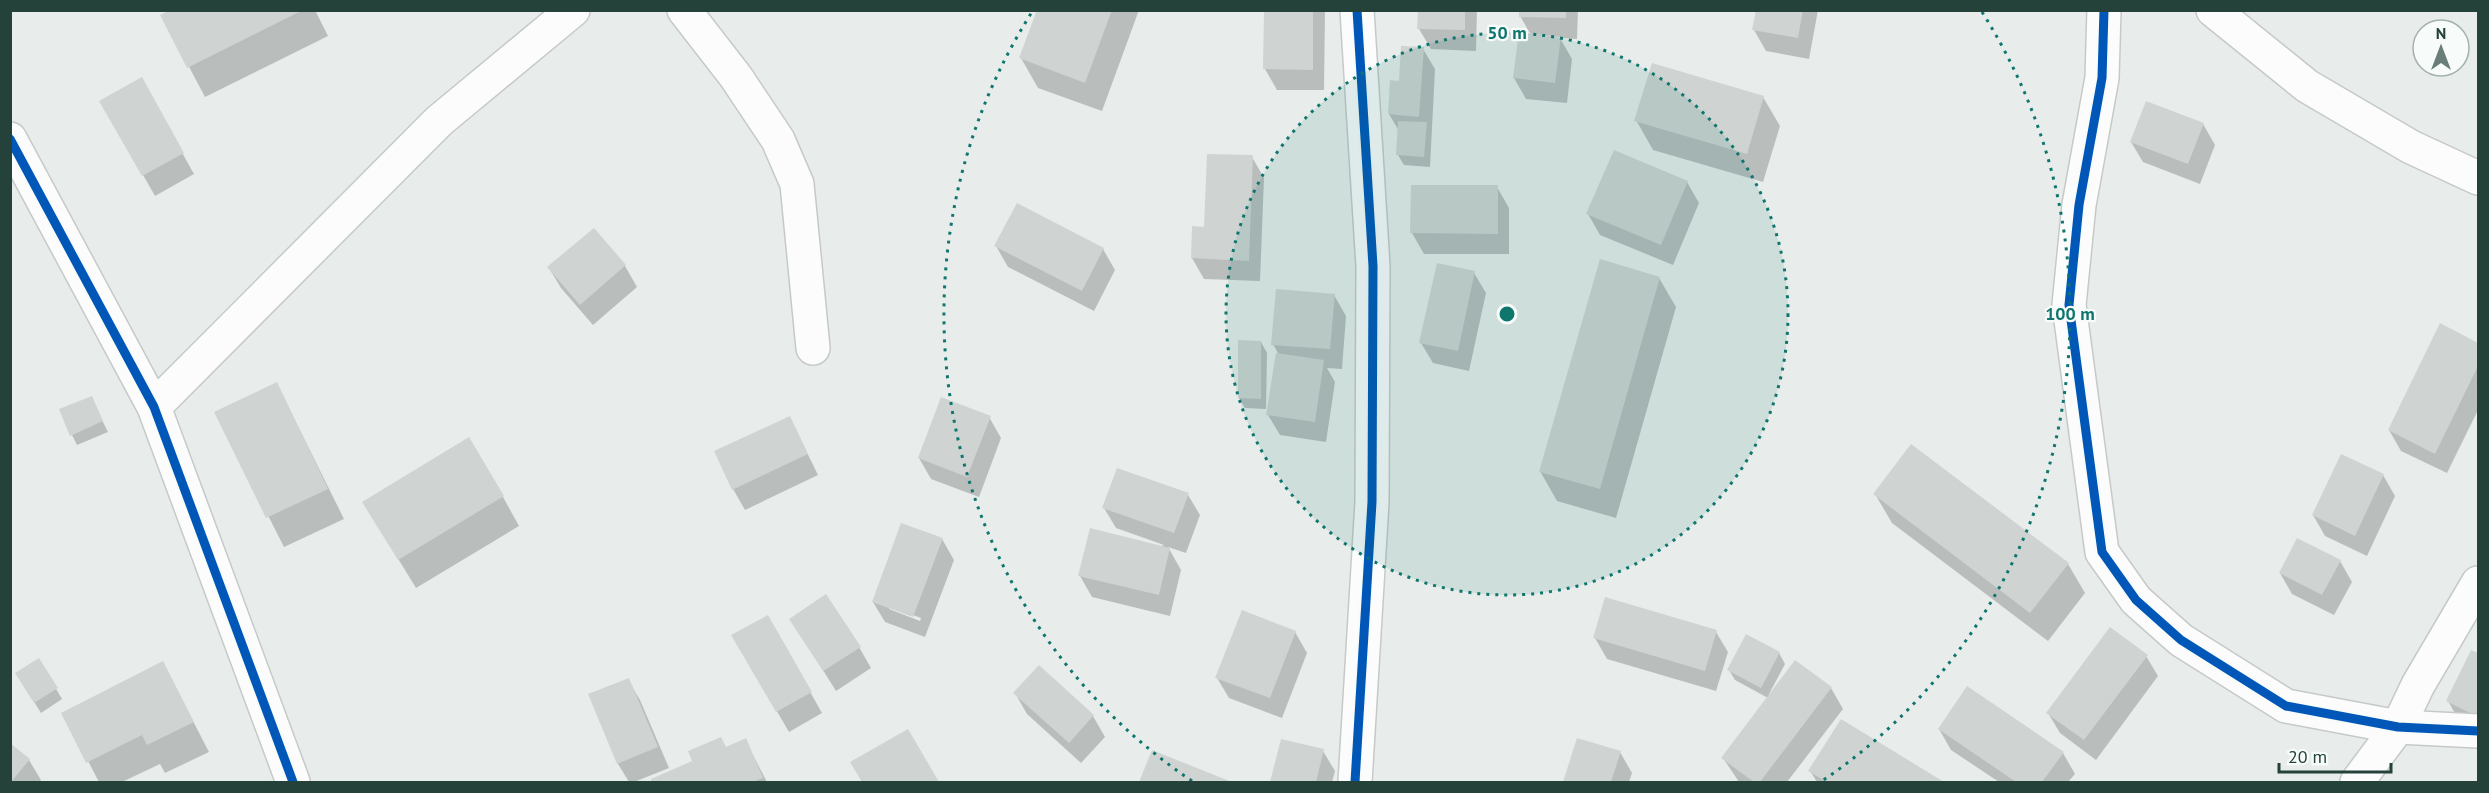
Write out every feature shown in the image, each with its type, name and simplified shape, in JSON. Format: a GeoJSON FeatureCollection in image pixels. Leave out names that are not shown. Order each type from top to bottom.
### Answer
{"type":"FeatureCollection","features":[{"type":"Feature","properties":{"kind":"street"},"geometry":{"type":"LineString","coordinates":[[154,407],[439,121],[573,10]]}},
{"type":"Feature","properties":{"kind":"street"},"geometry":{"type":"LineString","coordinates":[[684,10],[736,77],[778,140],[797,184],[813,348]]}},
{"type":"Feature","properties":{"kind":"street"},"geometry":{"type":"LineString","coordinates":[[1355,783],[1372,478],[1373,266],[1357,10]]}},
{"type":"Feature","properties":{"kind":"street"},"geometry":{"type":"LineString","coordinates":[[2104,10],[2102,78],[2079,205],[2069,305],[2102,552],[2136,600],[2181,640],[2286,706],[2398,728],[2478,731]]}},
{"type":"Feature","properties":{"kind":"street"},"geometry":{"type":"LineString","coordinates":[[2213,10],[2307,86],[2411,147],[2478,178]]}},
{"type":"Feature","properties":{"kind":"street"},"geometry":{"type":"LineString","coordinates":[[10,138],[154,407],[293,783]]}},
{"type":"Feature","properties":{"kind":"street"},"geometry":{"type":"LineString","coordinates":[[2357,783],[2398,728],[2418,685],[2478,583]]}},
{"type":"Feature","properties":{"kind":"building"},"geometry":{"type":"Polygon","coordinates":[[[170,10],[303,10],[187,68],[160,15],[170,10]]]}},
{"type":"Feature","properties":{"kind":"building"},"geometry":{"type":"Polygon","coordinates":[[[1037,10],[1112,10],[1085,83],[1019,58],[1037,10]]]}},
{"type":"Feature","properties":{"kind":"building"},"geometry":{"type":"Polygon","coordinates":[[[1264,10],[1313,10],[1313,70],[1263,69],[1264,10]]]}},
{"type":"Feature","properties":{"kind":"building"},"geometry":{"type":"Polygon","coordinates":[[[1418,10],[1465,10],[1465,30],[1417,29],[1418,10]]]}},
{"type":"Feature","properties":{"kind":"building"},"geometry":{"type":"Polygon","coordinates":[[[1519,10],[1566,10],[1566,18],[1519,17],[1519,10]]]}},
{"type":"Feature","properties":{"kind":"building"},"geometry":{"type":"Polygon","coordinates":[[[1756,10],[1803,10],[1798,38],[1752,30],[1756,10]]]}},
{"type":"Feature","properties":{"kind":"building"},"geometry":{"type":"Polygon","coordinates":[[[1519,32],[1561,37],[1555,83],[1513,78],[1519,32]]]}},
{"type":"Feature","properties":{"kind":"building"},"geometry":{"type":"Polygon","coordinates":[[[1401,46],[1424,47],[1419,117],[1388,114],[1390,80],[1399,81],[1401,46]]]}},
{"type":"Feature","properties":{"kind":"building"},"geometry":{"type":"Polygon","coordinates":[[[1652,63],[1764,96],[1747,154],[1634,121],[1652,63]]]}},
{"type":"Feature","properties":{"kind":"building"},"geometry":{"type":"Polygon","coordinates":[[[142,77],[184,153],[142,176],[99,101],[142,77]]]}},
{"type":"Feature","properties":{"kind":"building"},"geometry":{"type":"Polygon","coordinates":[[[2146,101],[2204,123],[2188,164],[2130,142],[2146,101]]]}},
{"type":"Feature","properties":{"kind":"building"},"geometry":{"type":"Polygon","coordinates":[[[1398,121],[1427,122],[1424,157],[1396,155],[1398,121]]]}},
{"type":"Feature","properties":{"kind":"building"},"geometry":{"type":"Polygon","coordinates":[[[1614,150],[1688,181],[1661,245],[1586,214],[1614,150]]]}},
{"type":"Feature","properties":{"kind":"building"},"geometry":{"type":"Polygon","coordinates":[[[1207,154],[1253,155],[1249,261],[1191,258],[1192,226],[1204,227],[1207,154]]]}},
{"type":"Feature","properties":{"kind":"building"},"geometry":{"type":"Polygon","coordinates":[[[1411,185],[1498,185],[1498,234],[1410,233],[1411,185]]]}},
{"type":"Feature","properties":{"kind":"building"},"geometry":{"type":"Polygon","coordinates":[[[1017,203],[1104,248],[1082,291],[994,246],[1017,203]]]}},
{"type":"Feature","properties":{"kind":"building"},"geometry":{"type":"Polygon","coordinates":[[[594,228],[626,265],[580,305],[547,267],[594,228]]]}},
{"type":"Feature","properties":{"kind":"building"},"geometry":{"type":"Polygon","coordinates":[[[1600,259],[1660,277],[1600,489],[1539,472],[1600,259]]]}},
{"type":"Feature","properties":{"kind":"building"},"geometry":{"type":"Polygon","coordinates":[[[1437,263],[1475,271],[1458,351],[1419,343],[1437,263]]]}},
{"type":"Feature","properties":{"kind":"building"},"geometry":{"type":"Polygon","coordinates":[[[1276,289],[1335,294],[1330,349],[1271,345],[1276,289]]]}},
{"type":"Feature","properties":{"kind":"building"},"geometry":{"type":"Polygon","coordinates":[[[2440,323],[2478,343],[2478,366],[2435,454],[2388,430],[2440,323]]]}},
{"type":"Feature","properties":{"kind":"building"},"geometry":{"type":"Polygon","coordinates":[[[1238,340],[1261,341],[1261,399],[1238,398],[1238,340]]]}},
{"type":"Feature","properties":{"kind":"building"},"geometry":{"type":"Polygon","coordinates":[[[1276,353],[1324,360],[1315,422],[1266,415],[1276,353]]]}},
{"type":"Feature","properties":{"kind":"building"},"geometry":{"type":"Polygon","coordinates":[[[277,382],[328,489],[266,518],[214,412],[277,382]]]}},
{"type":"Feature","properties":{"kind":"building"},"geometry":{"type":"Polygon","coordinates":[[[92,396],[103,421],[70,436],[59,409],[92,396]]]}},
{"type":"Feature","properties":{"kind":"building"},"geometry":{"type":"Polygon","coordinates":[[[941,397],[991,416],[967,477],[918,458],[941,397]]]}},
{"type":"Feature","properties":{"kind":"building"},"geometry":{"type":"Polygon","coordinates":[[[790,416],[808,454],[732,490],[714,451],[790,416]]]}},
{"type":"Feature","properties":{"kind":"building"},"geometry":{"type":"Polygon","coordinates":[[[469,437],[504,496],[398,560],[362,502],[469,437]]]}},
{"type":"Feature","properties":{"kind":"building"},"geometry":{"type":"Polygon","coordinates":[[[1911,444],[2069,563],[2030,613],[1873,494],[1911,444]]]}},
{"type":"Feature","properties":{"kind":"building"},"geometry":{"type":"Polygon","coordinates":[[[2341,454],[2384,474],[2355,536],[2312,515],[2341,454]]]}},
{"type":"Feature","properties":{"kind":"building"},"geometry":{"type":"Polygon","coordinates":[[[1117,468],[1189,493],[1174,533],[1102,508],[1117,468]]]}},
{"type":"Feature","properties":{"kind":"building"},"geometry":{"type":"Polygon","coordinates":[[[901,523],[943,538],[913,617],[872,602],[901,523]]]}},
{"type":"Feature","properties":{"kind":"building"},"geometry":{"type":"Polygon","coordinates":[[[1090,528],[1170,548],[1159,595],[1078,576],[1090,528]]]}},
{"type":"Feature","properties":{"kind":"building"},"geometry":{"type":"Polygon","coordinates":[[[2297,538],[2341,560],[2322,595],[2279,573],[2297,538]]]}},
{"type":"Feature","properties":{"kind":"building"},"geometry":{"type":"Polygon","coordinates":[[[826,594],[861,647],[823,671],[789,619],[826,594]]]}},
{"type":"Feature","properties":{"kind":"building"},"geometry":{"type":"Polygon","coordinates":[[[1605,597],[1717,630],[1705,671],[1593,638],[1605,597]]]}},
{"type":"Feature","properties":{"kind":"building"},"geometry":{"type":"Polygon","coordinates":[[[1242,610],[1296,631],[1270,698],[1215,678],[1242,610]]]}},
{"type":"Feature","properties":{"kind":"building"},"geometry":{"type":"Polygon","coordinates":[[[768,615],[812,692],[776,712],[731,635],[768,615]]]}},
{"type":"Feature","properties":{"kind":"building"},"geometry":{"type":"Polygon","coordinates":[[[2110,627],[2148,655],[2084,740],[2046,713],[2110,627]]]}},
{"type":"Feature","properties":{"kind":"building"},"geometry":{"type":"Polygon","coordinates":[[[1746,634],[1780,652],[1761,688],[1727,670],[1746,634]]]}},
{"type":"Feature","properties":{"kind":"building"},"geometry":{"type":"Polygon","coordinates":[[[2471,650],[2478,653],[2478,717],[2446,701],[2471,650]]]}},
{"type":"Feature","properties":{"kind":"building"},"geometry":{"type":"Polygon","coordinates":[[[39,658],[58,688],[34,703],[15,673],[39,658]]]}},
{"type":"Feature","properties":{"kind":"building"},"geometry":{"type":"Polygon","coordinates":[[[1795,660],[1832,687],[1760,782],[1754,782],[1721,758],[1795,660]]]}},
{"type":"Feature","properties":{"kind":"building"},"geometry":{"type":"Polygon","coordinates":[[[163,661],[194,722],[147,745],[142,735],[86,763],[61,713],[163,661]]]}},
{"type":"Feature","properties":{"kind":"building"},"geometry":{"type":"Polygon","coordinates":[[[1039,665],[1094,715],[1069,743],[1013,693],[1039,665]]]}},
{"type":"Feature","properties":{"kind":"building"},"geometry":{"type":"Polygon","coordinates":[[[629,678],[658,747],[617,764],[588,694],[629,678]]]}},
{"type":"Feature","properties":{"kind":"building"},"geometry":{"type":"Polygon","coordinates":[[[1967,686],[2064,752],[2042,782],[2016,782],[1938,729],[1967,686]]]}},
{"type":"Feature","properties":{"kind":"building"},"geometry":{"type":"Polygon","coordinates":[[[1841,719],[1944,782],[1827,782],[1808,771],[1841,719]]]}},
{"type":"Feature","properties":{"kind":"building"},"geometry":{"type":"Polygon","coordinates":[[[908,729],[939,782],[862,782],[850,762],[908,729]]]}},
{"type":"Feature","properties":{"kind":"building"},"geometry":{"type":"Polygon","coordinates":[[[721,737],[726,747],[746,738],[763,778],[752,782],[652,782],[651,779],[692,761],[688,751],[721,737]]]}},
{"type":"Feature","properties":{"kind":"building"},"geometry":{"type":"Polygon","coordinates":[[[1577,738],[1621,751],[1611,782],[1563,782],[1577,738]]]}},
{"type":"Feature","properties":{"kind":"building"},"geometry":{"type":"Polygon","coordinates":[[[1281,739],[1324,749],[1316,782],[1270,782],[1281,739]]]}},
{"type":"Feature","properties":{"kind":"building"},"geometry":{"type":"Polygon","coordinates":[[[10,743],[30,759],[11,782],[10,782],[10,743]]]}},
{"type":"Feature","properties":{"kind":"building"},"geometry":{"type":"Polygon","coordinates":[[[1152,750],[1232,782],[1139,782],[1152,750]]]}},
{"type":"Feature","properties":{"kind":"cycle path"},"geometry":{"type":"LineString","coordinates":[[1355,782],[1372,502],[1373,266],[1357,10]]}},
{"type":"Feature","properties":{"kind":"cycle path"},"geometry":{"type":"LineString","coordinates":[[2104,10],[2102,78],[2079,205],[2069,305],[2102,552],[2136,600],[2181,640],[2286,706],[2398,727],[2478,731]]}},
{"type":"Feature","properties":{"kind":"cycle path"},"geometry":{"type":"LineString","coordinates":[[10,139],[154,407],[293,782]]}}]}
